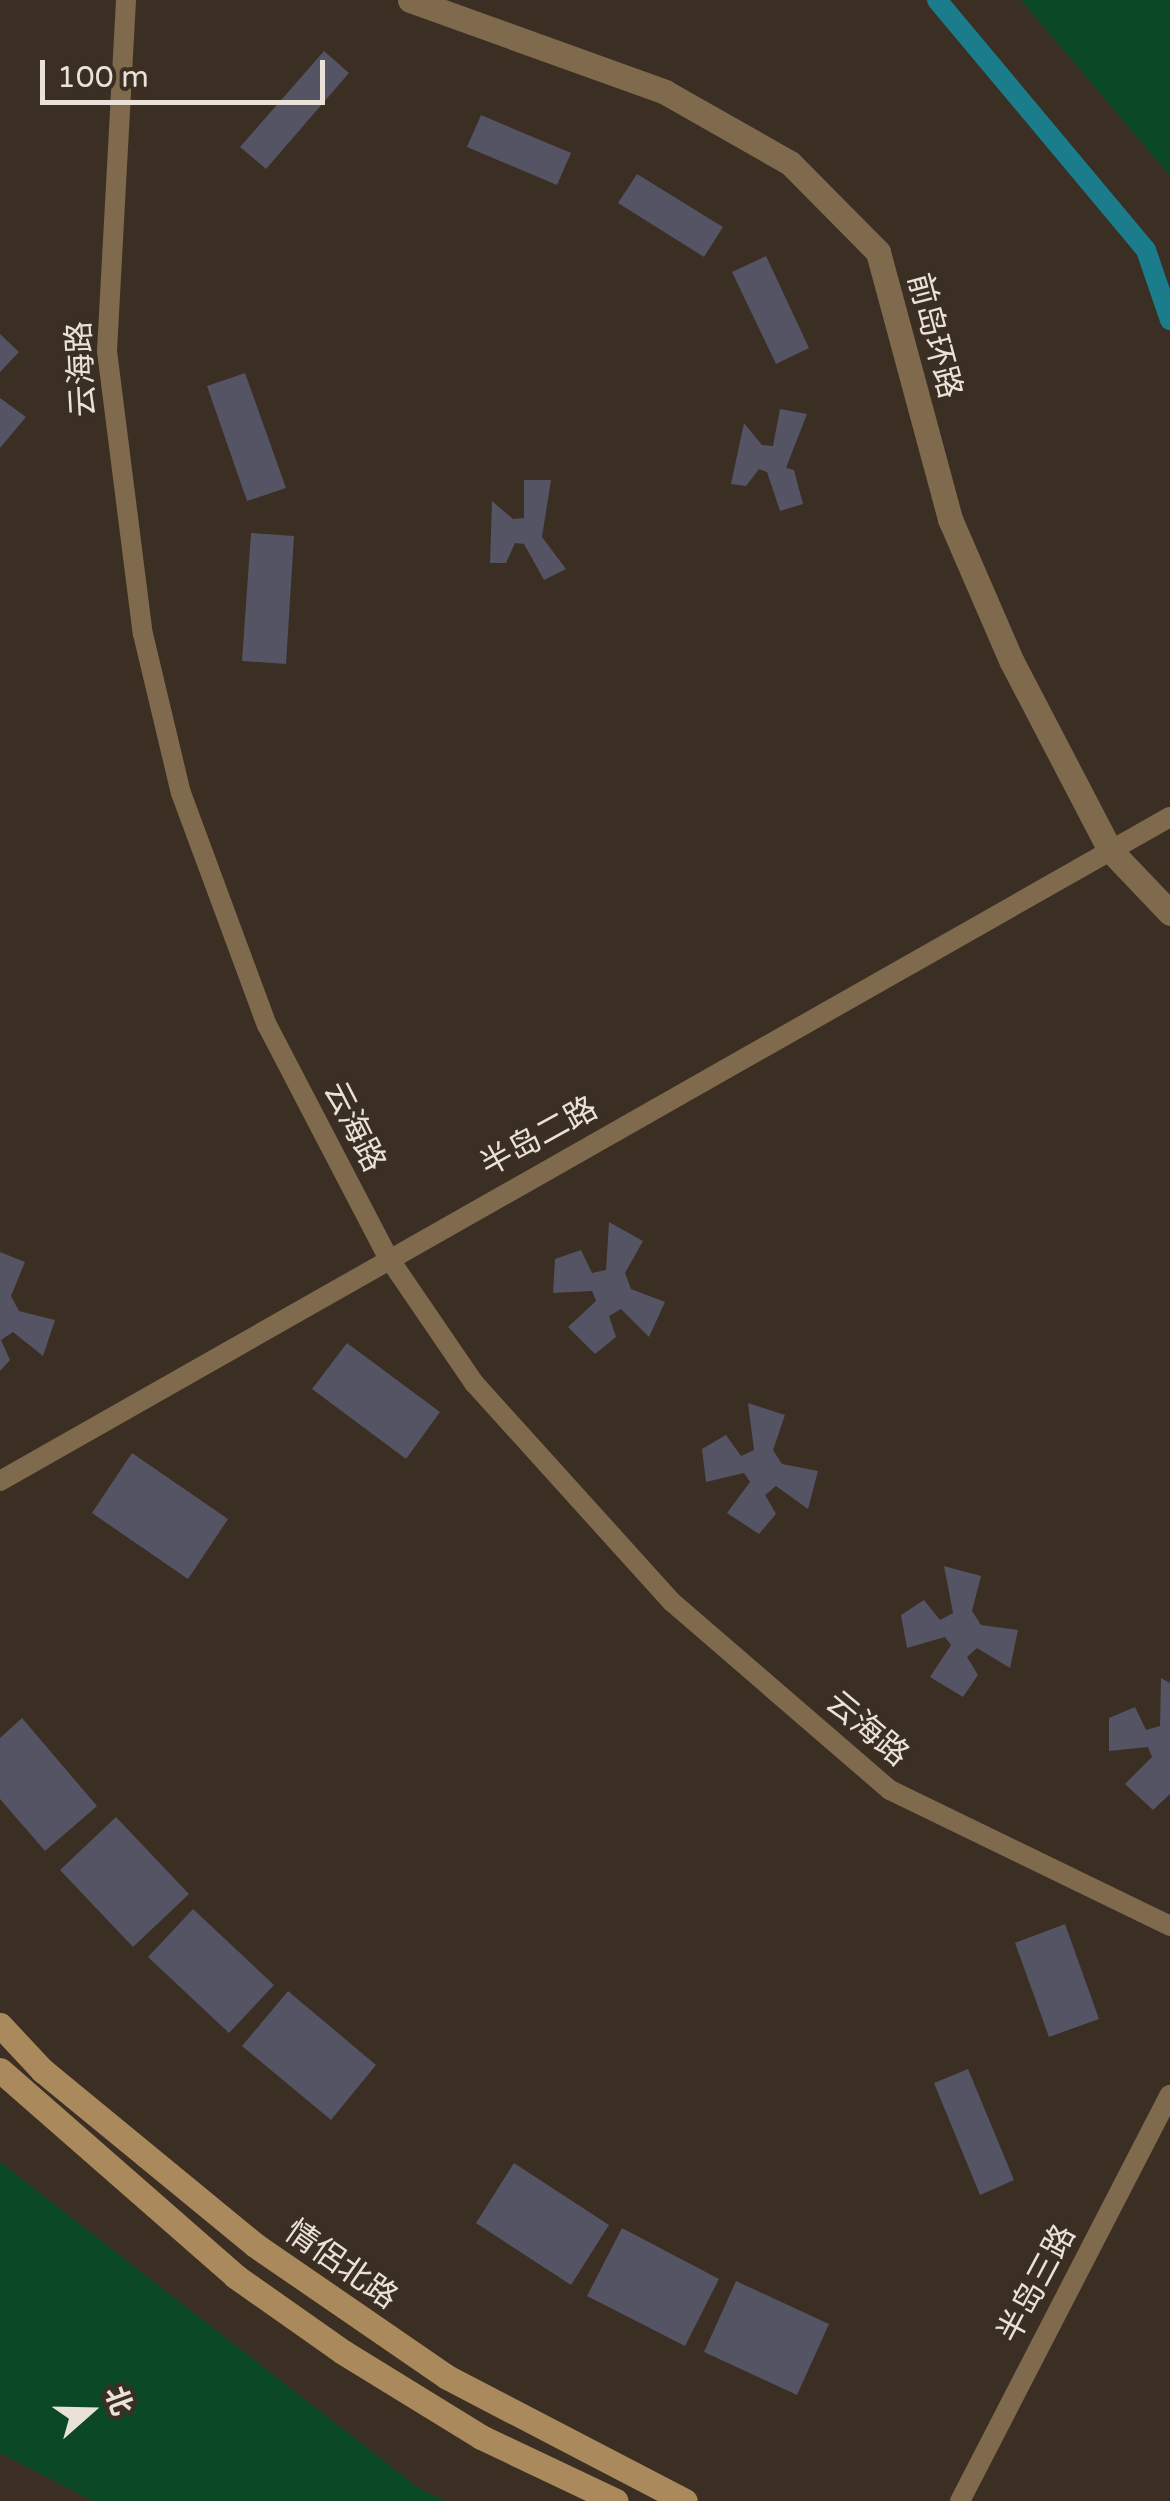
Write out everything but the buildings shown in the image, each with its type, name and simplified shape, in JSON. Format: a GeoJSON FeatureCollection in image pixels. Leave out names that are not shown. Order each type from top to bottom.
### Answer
{"type":"FeatureCollection","features":[{"type":"Feature","properties":{"kind":"main road","name":"情侶北路"},"geometry":{"type":"LineString","coordinates":[[0,2025],[42,2070],[256,2245],[447,2378],[685,2501]]}},
{"type":"Feature","properties":{"kind":"main road"},"geometry":{"type":"LineString","coordinates":[[0,2070],[235,2276],[328,2341],[481,2436],[616,2501]]}},
{"type":"Feature","properties":{"kind":"street","name":"云海路"},"geometry":{"type":"LineString","coordinates":[[126,0],[107,352],[143,634],[181,793],[268,1025],[388,1257],[474,1383],[672,1602],[890,1790],[1170,1926]]}},
{"type":"Feature","properties":{"kind":"street","name":"前岛环路"},"geometry":{"type":"LineString","coordinates":[[410,0],[665,92],[790,163],[878,252],[950,519],[1012,662],[1110,850],[1170,913]]}},
{"type":"Feature","properties":{"kind":"street","name":"半岛二路"},"geometry":{"type":"LineString","coordinates":[[0,1481],[388,1257],[1170,817]]}},
{"type":"Feature","properties":{"kind":"street","name":"半岛三路"},"geometry":{"type":"LineString","coordinates":[[960,2501],[1170,2095]]}},
{"type":"Feature","properties":{"kind":"green space"},"geometry":{"type":"Polygon","coordinates":[[[1021,0],[1170,0],[1170,176],[1021,0]]]}},
{"type":"Feature","properties":{"kind":"green space"},"geometry":{"type":"Polygon","coordinates":[[[0,2162],[420,2489],[445,2501],[93,2501],[0,2453],[0,2162]]]}},
{"type":"Feature","properties":{"kind":"waterway"},"geometry":{"type":"LineString","coordinates":[[937,0],[1146,250],[1170,320]]}}]}
